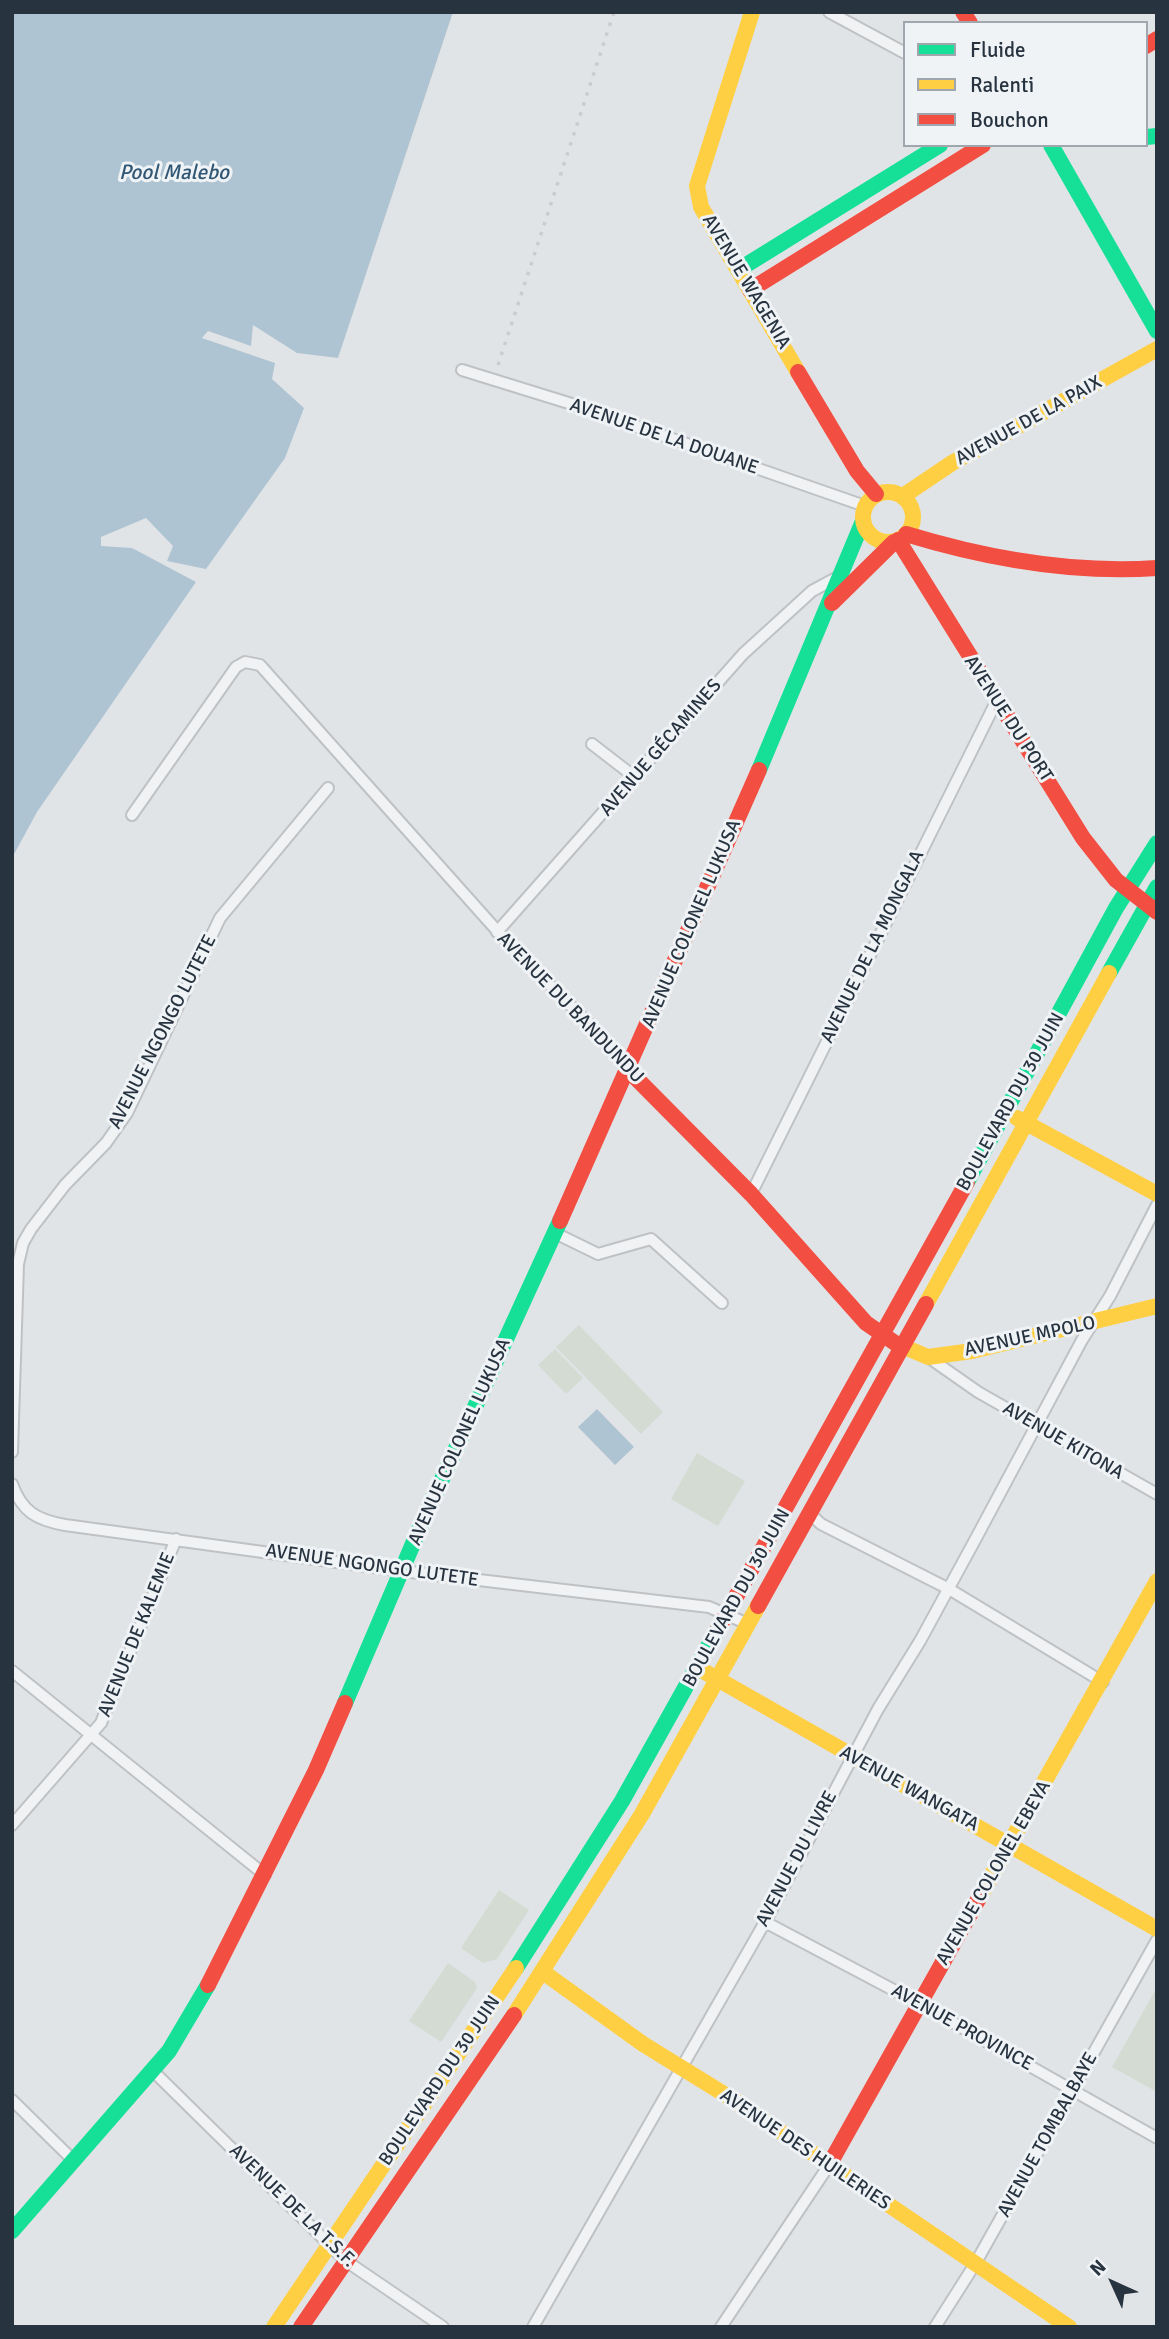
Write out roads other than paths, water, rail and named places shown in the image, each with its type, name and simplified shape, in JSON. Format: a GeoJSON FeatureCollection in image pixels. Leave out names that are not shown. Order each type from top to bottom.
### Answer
{"type":"FeatureCollection","features":[{"type":"Feature","properties":{"kind":"main road","name":"AVENUE WAGENIA"},"geometry":{"type":"LineString","coordinates":[[751,12],[697,186],[701,207],[858,471],[868,507]]}},
{"type":"Feature","properties":{"kind":"main road"},"geometry":{"type":"LineString","coordinates":[[738,270],[937,147]]}},
{"type":"Feature","properties":{"kind":"main road"},"geometry":{"type":"LineString","coordinates":[[750,290],[980,147]]}},
{"type":"Feature","properties":{"kind":"main road"},"geometry":{"type":"LineString","coordinates":[[1052,147],[1157,331]]}},
{"type":"Feature","properties":{"kind":"main road","name":"AVENUE DE LA PAIX"},"geometry":{"type":"LineString","coordinates":[[904,496],[952,463],[1157,349]]}},
{"type":"Feature","properties":{"kind":"main road"},"geometry":{"type":"LineString","coordinates":[[899,539],[911,527],[913,510],[904,496],[890,491],[868,507],[874,538],[899,539],[1043,565],[1097,571],[1157,568]]}},
{"type":"Feature","properties":{"kind":"main road","name":"AVENUE COLONEL LUKUSA"},"geometry":{"type":"LineString","coordinates":[[12,2231],[153,2071],[194,2012],[265,1875],[316,1770],[402,1571],[628,1070],[830,605],[838,577],[868,507]]}},
{"type":"Feature","properties":{"kind":"main road","name":"AVENUE COLONEL LUKUSA"},"geometry":{"type":"LineString","coordinates":[[830,605],[899,539]]}},
{"type":"Feature","properties":{"kind":"main road","name":"AVENUE DU PORT"},"geometry":{"type":"LineString","coordinates":[[899,539],[996,702],[1099,860],[1126,891],[1151,909]]}},
{"type":"Feature","properties":{"kind":"main road","name":"BOULEVARD DU 30 JUIN"},"geometry":{"type":"LineString","coordinates":[[274,2327],[536,1939],[622,1801],[883,1337],[1126,891],[1157,843]]}},
{"type":"Feature","properties":{"kind":"main road","name":"BOULEVARD DU 30 JUIN"},"geometry":{"type":"LineString","coordinates":[[301,2327],[542,1972],[642,1814],[1026,1123],[1151,909],[1157,887]]}},
{"type":"Feature","properties":{"kind":"main road","name":"AVENUE DU BANDUNDU"},"geometry":{"type":"LineString","coordinates":[[628,1070],[751,1194],[866,1323],[902,1348]]}},
{"type":"Feature","properties":{"kind":"main road"},"geometry":{"type":"LineString","coordinates":[[1005,1112],[1157,1194]]}},
{"type":"Feature","properties":{"kind":"main road","name":"AVENUE MPOLO"},"geometry":{"type":"LineString","coordinates":[[902,1348],[928,1357],[972,1351],[1093,1324],[1157,1306]]}},
{"type":"Feature","properties":{"kind":"main road","name":"AVENUE COLONEL EBEYA"},"geometry":{"type":"LineString","coordinates":[[829,2165],[970,1911],[1011,1846],[1157,1581]]}},
{"type":"Feature","properties":{"kind":"main road","name":"AVENUE WANGATA"},"geometry":{"type":"LineString","coordinates":[[698,1668],[1157,1928]]}},
{"type":"Feature","properties":{"kind":"main road","name":"AVENUE DES HUILERIES"},"geometry":{"type":"LineString","coordinates":[[542,1972],[643,2044],[680,2066],[1069,2327]]}},
{"type":"Feature","properties":{"kind":"street"},"geometry":{"type":"LineString","coordinates":[[829,12],[903,52]]}},
{"type":"Feature","properties":{"kind":"street","name":"AVENUE DE LA DOUANE"},"geometry":{"type":"LineString","coordinates":[[462,370],[575,405],[868,507]]}},
{"type":"Feature","properties":{"kind":"street","name":"AVENUE GÉCAMINES"},"geometry":{"type":"LineString","coordinates":[[497,932],[743,654],[803,598],[838,577]]}},
{"type":"Feature","properties":{"kind":"street","name":"AVENUE DU BANDUNDU"},"geometry":{"type":"LineString","coordinates":[[132,815],[236,667],[245,662],[267,670],[497,932],[592,1027],[628,1070]]}},
{"type":"Feature","properties":{"kind":"street","name":"AVENUE DE LA MONGALA"},"geometry":{"type":"LineString","coordinates":[[751,1194],[996,702]]}},
{"type":"Feature","properties":{"kind":"street"},"geometry":{"type":"LineString","coordinates":[[592,744],[636,778]]}},
{"type":"Feature","properties":{"kind":"street","name":"AVENUE NGONGO LUTETE"},"geometry":{"type":"LineString","coordinates":[[12,1452],[18,1264],[23,1244],[47,1206],[97,1154],[127,1113],[220,918],[328,788]]}},
{"type":"Feature","properties":{"kind":"street","name":"AVENUE DU LIVRE"},"geometry":{"type":"LineString","coordinates":[[533,2327],[680,2066],[765,1922],[852,1757],[949,1589],[1034,1425],[1093,1324],[1157,1205]]}},
{"type":"Feature","properties":{"kind":"street"},"geometry":{"type":"LineString","coordinates":[[555,1233],[598,1254],[651,1239],[722,1303]]}},
{"type":"Feature","properties":{"kind":"street","name":"AVENUE KITONA"},"geometry":{"type":"LineString","coordinates":[[928,1357],[1034,1425],[1157,1494]]}},
{"type":"Feature","properties":{"kind":"street","name":"AVENUE NGONGO LUTETE"},"geometry":{"type":"LineString","coordinates":[[12,1484],[23,1507],[31,1515],[48,1522],[402,1571],[709,1607],[748,1624]]}},
{"type":"Feature","properties":{"kind":"street"},"geometry":{"type":"LineString","coordinates":[[809,1513],[821,1524],[949,1589],[1102,1682]]}},
{"type":"Feature","properties":{"kind":"street","name":"AVENUE DE KALEMIE"},"geometry":{"type":"LineString","coordinates":[[12,1825],[92,1737],[111,1704],[176,1539]]}},
{"type":"Feature","properties":{"kind":"street"},"geometry":{"type":"LineString","coordinates":[[12,1671],[265,1875]]}},
{"type":"Feature","properties":{"kind":"street","name":"AVENUE PROVINCE"},"geometry":{"type":"LineString","coordinates":[[765,1922],[920,2004],[1157,2138]]}},
{"type":"Feature","properties":{"kind":"street","name":"AVENUE TOMBALBAYE"},"geometry":{"type":"LineString","coordinates":[[935,2327],[975,2264],[1157,1940]]}},
{"type":"Feature","properties":{"kind":"street","name":"AVENUE DE LA T.S.F."},"geometry":{"type":"LineString","coordinates":[[153,2071],[346,2261],[443,2327]]}},
{"type":"Feature","properties":{"kind":"street"},"geometry":{"type":"LineString","coordinates":[[12,2100],[74,2161]]}},
{"type":"Feature","properties":{"kind":"street"},"geometry":{"type":"LineString","coordinates":[[720,2327],[829,2165]]}},
{"type":"Feature","properties":{"kind":"water","name":"Pool Malebo"},"geometry":{"type":"Polygon","coordinates":[[[12,12],[453,12],[338,358],[297,353],[253,325],[251,346],[208,331],[202,338],[275,363],[272,379],[304,408],[285,458],[206,569],[167,561],[173,546],[146,518],[101,537],[101,546],[132,548],[196,582],[37,812],[12,858],[12,12]]]}},
{"type":"Feature","properties":{"kind":"water"},"geometry":{"type":"Polygon","coordinates":[[[597,1409],[634,1447],[615,1465],[578,1427],[597,1409]]]}},
{"type":"Feature","properties":{"kind":"railway"},"geometry":{"type":"LineString","coordinates":[[498,365],[614,12]]}}]}
